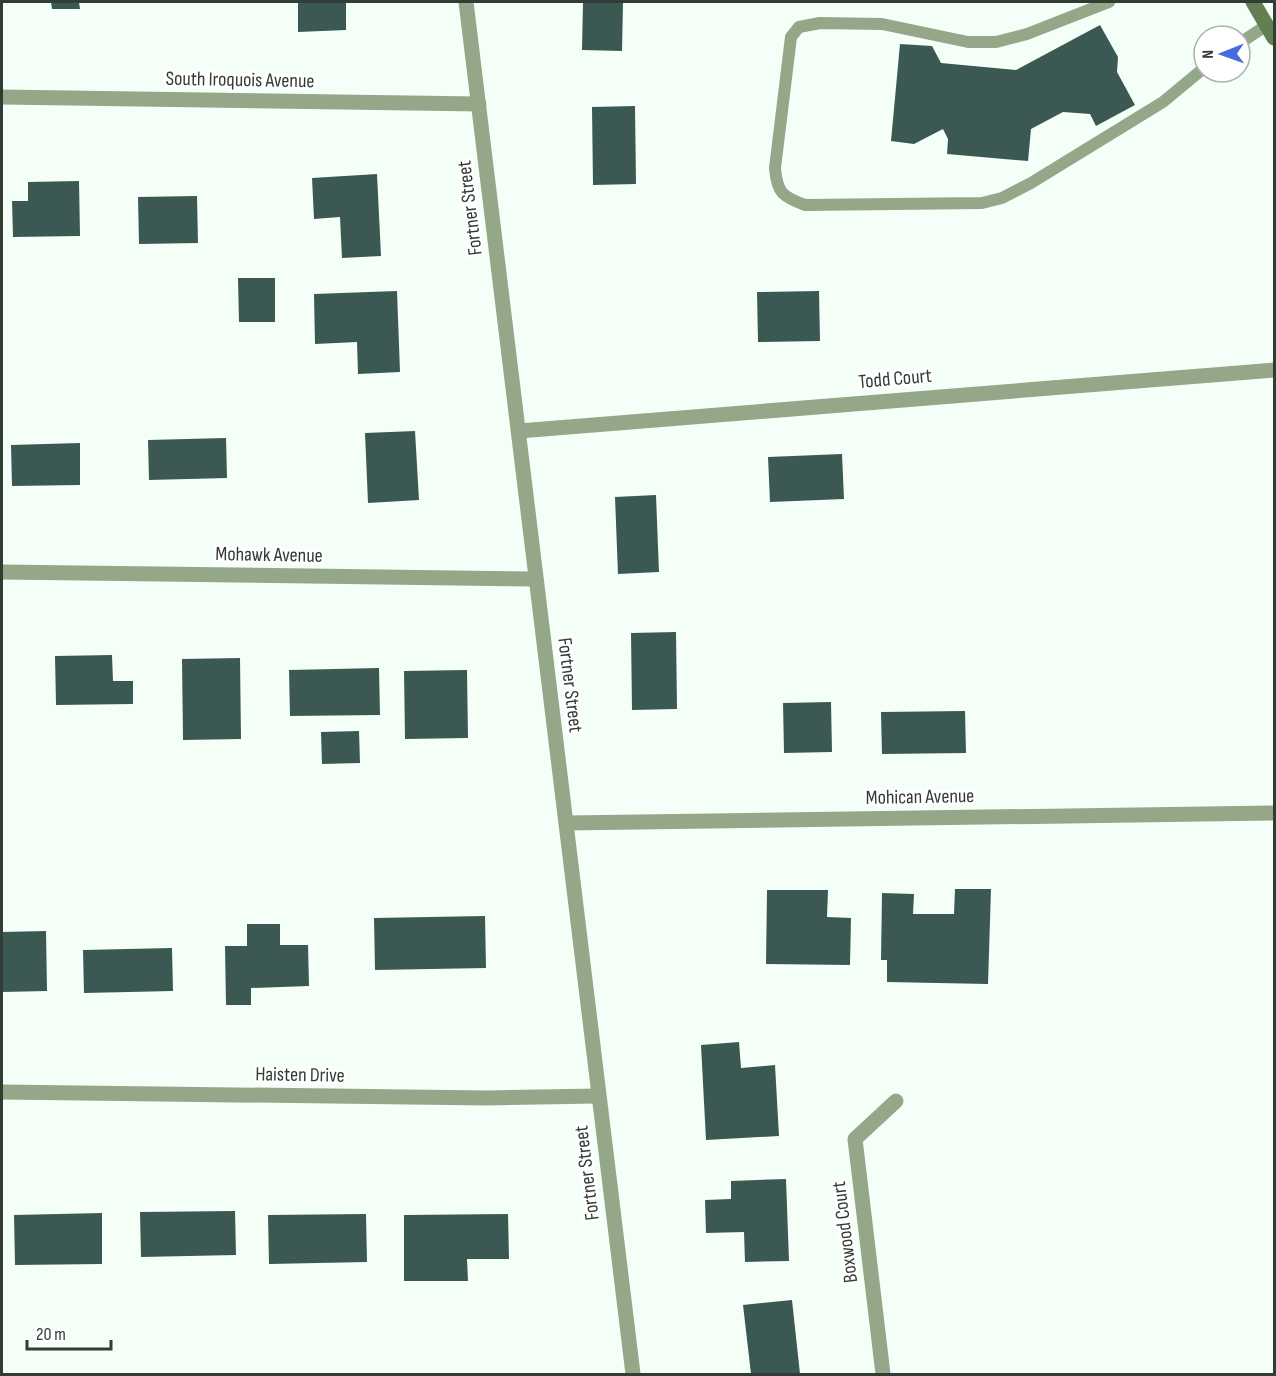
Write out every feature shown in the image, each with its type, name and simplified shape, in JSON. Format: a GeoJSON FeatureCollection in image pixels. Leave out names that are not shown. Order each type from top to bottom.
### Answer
{"type":"FeatureCollection","features":[{"type":"Feature","properties":{"kind":"main road"},"geometry":{"type":"LineString","coordinates":[[1253,2],[1271,32]]}},
{"type":"Feature","properties":{"kind":"street","name":"Fortner Street"},"geometry":{"type":"LineString","coordinates":[[466,2],[633,1374]]}},
{"type":"Feature","properties":{"kind":"street","name":"South Iroquois Avenue"},"geometry":{"type":"LineString","coordinates":[[2,97],[479,104]]}},
{"type":"Feature","properties":{"kind":"street","name":"Todd Court"},"geometry":{"type":"LineString","coordinates":[[519,430],[1275,370]]}},
{"type":"Feature","properties":{"kind":"street","name":"Mohawk Avenue"},"geometry":{"type":"LineString","coordinates":[[2,572],[536,579]]}},
{"type":"Feature","properties":{"kind":"street","name":"Mohican Avenue"},"geometry":{"type":"LineString","coordinates":[[566,823],[1275,813]]}},
{"type":"Feature","properties":{"kind":"street","name":"Haisten Drive"},"geometry":{"type":"LineString","coordinates":[[2,1092],[487,1098],[598,1096]]}},
{"type":"Feature","properties":{"kind":"street","name":"Boxwood Court"},"geometry":{"type":"LineString","coordinates":[[884,1374],[855,1139],[896,1101]]}},
{"type":"Feature","properties":{"kind":"lane"},"geometry":{"type":"LineString","coordinates":[[1109,2],[1027,34],[996,42],[968,42],[882,24],[820,23],[799,27],[791,37],[775,168],[776,181],[781,192],[789,199],[805,205],[982,203],[1002,198],[1031,183],[1162,102],[1192,78]]}},
{"type":"Feature","properties":{"kind":"lane"},"geometry":{"type":"LineString","coordinates":[[1252,39],[1271,32]]}},
{"type":"Feature","properties":{"kind":"building"},"geometry":{"type":"Polygon","coordinates":[[[51,2],[79,2],[80,9],[52,9],[51,2]]]}},
{"type":"Feature","properties":{"kind":"building"},"geometry":{"type":"Polygon","coordinates":[[[298,2],[346,2],[346,30],[298,32],[298,2]]]}},
{"type":"Feature","properties":{"kind":"building"},"geometry":{"type":"Polygon","coordinates":[[[583,2],[623,2],[622,51],[582,50],[583,2]]]}},
{"type":"Feature","properties":{"kind":"building"},"geometry":{"type":"Polygon","coordinates":[[[1100,25],[1118,57],[1117,72],[1135,105],[1096,126],[1090,114],[1063,112],[1031,129],[1028,161],[947,154],[948,139],[943,129],[914,144],[891,141],[900,44],[932,46],[941,63],[1016,70],[1100,25]]]}},
{"type":"Feature","properties":{"kind":"building"},"geometry":{"type":"Polygon","coordinates":[[[635,106],[636,184],[593,185],[592,107],[635,106]]]}},
{"type":"Feature","properties":{"kind":"building"},"geometry":{"type":"Polygon","coordinates":[[[377,174],[381,256],[342,258],[340,217],[314,219],[312,178],[377,174]]]}},
{"type":"Feature","properties":{"kind":"building"},"geometry":{"type":"Polygon","coordinates":[[[79,181],[80,236],[13,237],[12,201],[28,201],[28,182],[79,181]]]}},
{"type":"Feature","properties":{"kind":"building"},"geometry":{"type":"Polygon","coordinates":[[[197,196],[198,243],[139,244],[138,197],[197,196]]]}},
{"type":"Feature","properties":{"kind":"building"},"geometry":{"type":"Polygon","coordinates":[[[238,278],[275,278],[275,322],[239,322],[238,278]]]}},
{"type":"Feature","properties":{"kind":"building"},"geometry":{"type":"Polygon","coordinates":[[[397,291],[400,372],[358,374],[357,342],[315,344],[314,294],[397,291]]]}},
{"type":"Feature","properties":{"kind":"building"},"geometry":{"type":"Polygon","coordinates":[[[819,291],[820,341],[758,342],[757,292],[819,291]]]}},
{"type":"Feature","properties":{"kind":"building"},"geometry":{"type":"Polygon","coordinates":[[[415,431],[419,500],[368,503],[365,433],[415,431]]]}},
{"type":"Feature","properties":{"kind":"building"},"geometry":{"type":"Polygon","coordinates":[[[226,438],[227,478],[149,480],[148,440],[226,438]]]}},
{"type":"Feature","properties":{"kind":"building"},"geometry":{"type":"Polygon","coordinates":[[[80,443],[80,485],[12,486],[11,445],[80,443]]]}},
{"type":"Feature","properties":{"kind":"building"},"geometry":{"type":"Polygon","coordinates":[[[842,454],[844,499],[770,502],[768,457],[842,454]]]}},
{"type":"Feature","properties":{"kind":"building"},"geometry":{"type":"Polygon","coordinates":[[[656,495],[659,572],[618,574],[615,497],[656,495]]]}},
{"type":"Feature","properties":{"kind":"building"},"geometry":{"type":"Polygon","coordinates":[[[676,632],[677,709],[632,710],[631,633],[676,632]]]}},
{"type":"Feature","properties":{"kind":"building"},"geometry":{"type":"Polygon","coordinates":[[[112,655],[113,681],[133,681],[133,704],[56,705],[55,656],[112,655]]]}},
{"type":"Feature","properties":{"kind":"building"},"geometry":{"type":"Polygon","coordinates":[[[240,658],[241,739],[183,740],[182,659],[240,658]]]}},
{"type":"Feature","properties":{"kind":"building"},"geometry":{"type":"Polygon","coordinates":[[[379,668],[380,715],[290,716],[289,670],[379,668]]]}},
{"type":"Feature","properties":{"kind":"building"},"geometry":{"type":"Polygon","coordinates":[[[467,670],[468,738],[405,739],[404,671],[467,670]]]}},
{"type":"Feature","properties":{"kind":"building"},"geometry":{"type":"Polygon","coordinates":[[[831,702],[832,752],[784,753],[783,703],[831,702]]]}},
{"type":"Feature","properties":{"kind":"building"},"geometry":{"type":"Polygon","coordinates":[[[965,711],[966,753],[882,754],[881,712],[965,711]]]}},
{"type":"Feature","properties":{"kind":"building"},"geometry":{"type":"Polygon","coordinates":[[[359,731],[360,763],[322,764],[321,732],[359,731]]]}},
{"type":"Feature","properties":{"kind":"building"},"geometry":{"type":"Polygon","coordinates":[[[955,889],[991,889],[988,984],[887,982],[887,960],[881,960],[882,893],[914,894],[913,914],[954,914],[955,889]]]}},
{"type":"Feature","properties":{"kind":"building"},"geometry":{"type":"Polygon","coordinates":[[[767,890],[828,890],[827,917],[851,918],[850,965],[766,964],[767,890]]]}},
{"type":"Feature","properties":{"kind":"building"},"geometry":{"type":"Polygon","coordinates":[[[485,916],[486,968],[375,970],[374,918],[485,916]]]}},
{"type":"Feature","properties":{"kind":"building"},"geometry":{"type":"Polygon","coordinates":[[[247,924],[280,924],[280,945],[308,945],[309,986],[251,988],[251,1005],[226,1005],[225,946],[247,946],[247,924]]]}},
{"type":"Feature","properties":{"kind":"building"},"geometry":{"type":"Polygon","coordinates":[[[46,931],[47,991],[2,992],[2,932],[46,931]]]}},
{"type":"Feature","properties":{"kind":"building"},"geometry":{"type":"Polygon","coordinates":[[[172,948],[173,991],[84,993],[83,950],[172,948]]]}},
{"type":"Feature","properties":{"kind":"building"},"geometry":{"type":"Polygon","coordinates":[[[739,1042],[741,1068],[775,1065],[779,1136],[706,1140],[701,1045],[739,1042]]]}},
{"type":"Feature","properties":{"kind":"building"},"geometry":{"type":"Polygon","coordinates":[[[786,1179],[789,1261],[745,1262],[744,1232],[706,1233],[705,1200],[731,1199],[731,1181],[786,1179]]]}},
{"type":"Feature","properties":{"kind":"building"},"geometry":{"type":"Polygon","coordinates":[[[235,1211],[236,1255],[141,1257],[140,1212],[235,1211]]]}},
{"type":"Feature","properties":{"kind":"building"},"geometry":{"type":"Polygon","coordinates":[[[102,1213],[102,1264],[15,1265],[14,1215],[102,1213]]]}},
{"type":"Feature","properties":{"kind":"building"},"geometry":{"type":"Polygon","coordinates":[[[366,1214],[367,1262],[269,1264],[268,1215],[366,1214]]]}},
{"type":"Feature","properties":{"kind":"building"},"geometry":{"type":"Polygon","coordinates":[[[508,1214],[509,1259],[467,1259],[468,1281],[404,1281],[404,1215],[508,1214]]]}},
{"type":"Feature","properties":{"kind":"building"},"geometry":{"type":"Polygon","coordinates":[[[792,1300],[800,1374],[751,1374],[743,1305],[792,1300]]]}}]}
